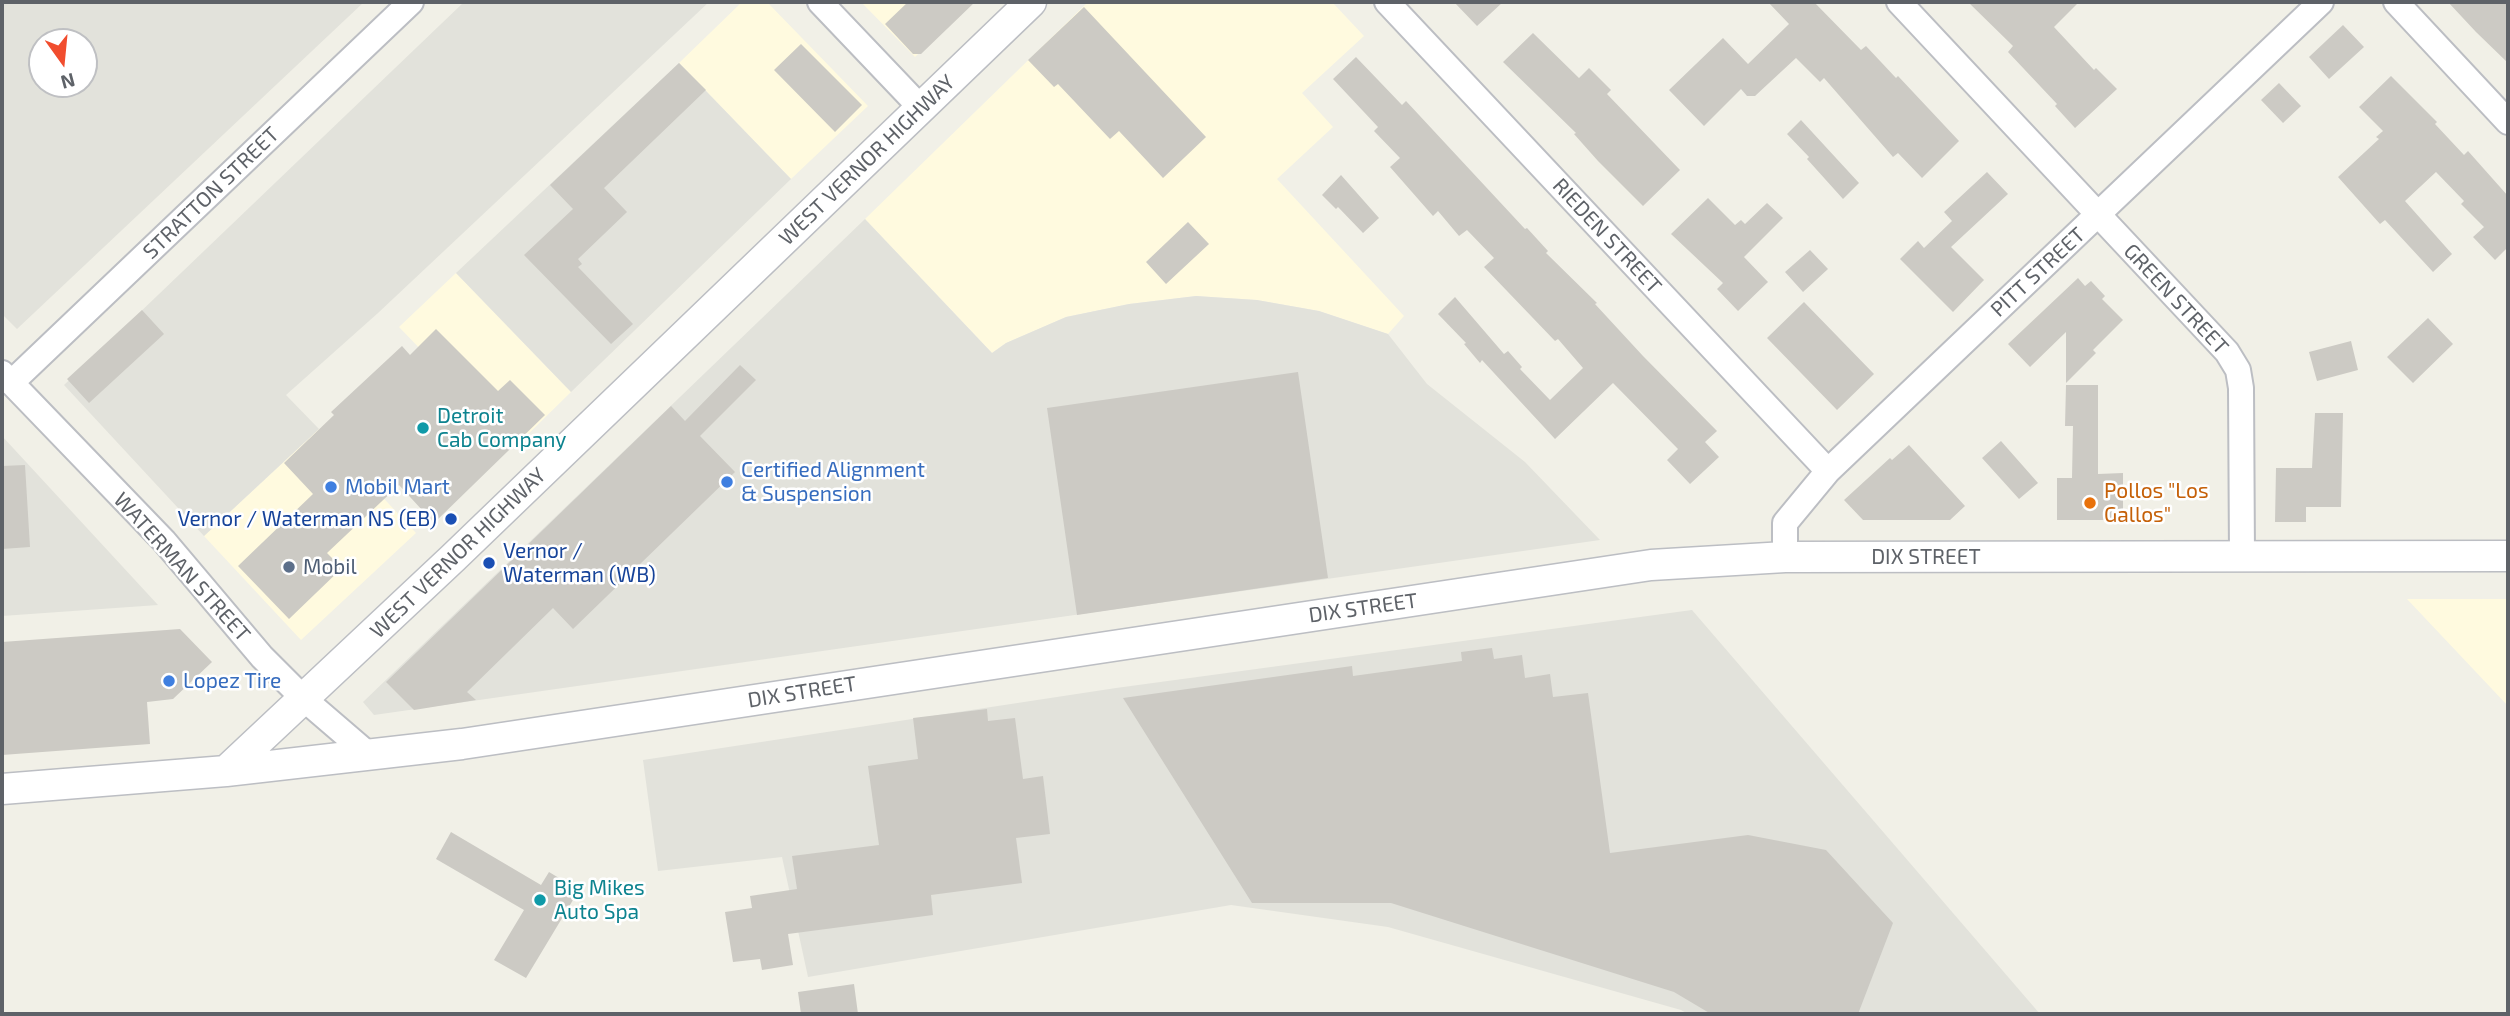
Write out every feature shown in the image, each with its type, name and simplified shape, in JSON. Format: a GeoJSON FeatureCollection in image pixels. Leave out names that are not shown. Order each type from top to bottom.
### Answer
{"type":"FeatureCollection","features":[{"type":"Feature","properties":{"kind":"street","name":"STRATTON STREET"},"geometry":{"type":"LineString","coordinates":[[6,378],[411,2]]}},
{"type":"Feature","properties":{"kind":"street"},"geometry":{"type":"LineString","coordinates":[[820,2],[921,108]]}},
{"type":"Feature","properties":{"kind":"street","name":"WEST VERNOR HIGHWAY"},"geometry":{"type":"LineString","coordinates":[[226,771],[453,558],[1031,2]]}},
{"type":"Feature","properties":{"kind":"street","name":"RIEDEN STREET"},"geometry":{"type":"LineString","coordinates":[[1387,2],[1828,471]]}},
{"type":"Feature","properties":{"kind":"street","name":"GREEN STREET"},"geometry":{"type":"LineString","coordinates":[[1899,2],[2227,352],[2238,370],[2241,388],[2242,556]]}},
{"type":"Feature","properties":{"kind":"street","name":"PITT STREET"},"geometry":{"type":"LineString","coordinates":[[1785,557],[1785,523],[1828,471],[2321,2]]}},
{"type":"Feature","properties":{"kind":"street"},"geometry":{"type":"LineString","coordinates":[[2396,2],[2508,122]]}},
{"type":"Feature","properties":{"kind":"street","name":"WATERMAN STREET"},"geometry":{"type":"LineString","coordinates":[[6,378],[164,541],[262,657],[304,699],[368,754]]}},
{"type":"Feature","properties":{"kind":"street","name":"DIX STREET"},"geometry":{"type":"LineString","coordinates":[[226,771],[462,744],[1651,565],[1785,557],[2508,556]]}},
{"type":"Feature","properties":{"kind":"street"},"geometry":{"type":"LineString","coordinates":[[2,789],[226,771]]}},
{"type":"Feature","properties":{"kind":"shaded area"},"geometry":{"type":"Polygon","coordinates":[[[2,2],[364,2],[17,329],[2,314],[2,2]]]}},
{"type":"Feature","properties":{"kind":"shaded area"},"geometry":{"type":"Polygon","coordinates":[[[464,2],[709,2],[378,313],[286,395],[319,429],[204,536],[64,385],[464,2]]]}},
{"type":"Feature","properties":{"kind":"shaded area"},"geometry":{"type":"Polygon","coordinates":[[[742,2],[767,2],[868,106],[791,179],[679,63],[742,2]]]}},
{"type":"Feature","properties":{"kind":"shaded area"},"geometry":{"type":"Polygon","coordinates":[[[861,2],[972,2],[915,57],[861,2]]]}},
{"type":"Feature","properties":{"kind":"shaded area"},"geometry":{"type":"Polygon","coordinates":[[[1088,2],[1332,2],[1364,36],[1302,93],[1333,127],[1277,179],[1404,316],[1388,334],[1319,311],[1257,300],[1196,296],[1129,304],[1066,317],[1006,343],[992,353],[865,219],[1088,2]]]}},
{"type":"Feature","properties":{"kind":"shaded area"},"geometry":{"type":"Polygon","coordinates":[[[679,63],[791,179],[571,392],[456,273],[679,63]]]}},
{"type":"Feature","properties":{"kind":"shaded area"},"geometry":{"type":"Polygon","coordinates":[[[865,219],[992,353],[1006,343],[1066,317],[1129,304],[1196,296],[1257,300],[1319,311],[1388,334],[1427,384],[1525,462],[1600,540],[374,715],[363,702],[865,219]]]}},
{"type":"Feature","properties":{"kind":"shaded area"},"geometry":{"type":"Polygon","coordinates":[[[456,273],[571,392],[515,447],[399,327],[456,273]]]}},
{"type":"Feature","properties":{"kind":"shaded area"},"geometry":{"type":"Polygon","coordinates":[[[319,429],[416,533],[301,640],[204,536],[319,429]]]}},
{"type":"Feature","properties":{"kind":"shaded area"},"geometry":{"type":"Polygon","coordinates":[[[2,436],[158,605],[2,616],[2,436]]]}},
{"type":"Feature","properties":{"kind":"shaded area"},"geometry":{"type":"Polygon","coordinates":[[[2407,599],[2508,599],[2508,706],[2407,599]]]}},
{"type":"Feature","properties":{"kind":"shaded area"},"geometry":{"type":"Polygon","coordinates":[[[1692,610],[2040,1014],[1688,1014],[1388,927],[1231,905],[808,977],[782,857],[658,871],[643,760],[1116,688],[1692,610]]]}},
{"type":"Feature","properties":{"kind":"building"},"geometry":{"type":"Polygon","coordinates":[[[908,2],[975,2],[921,54],[913,54],[885,24],[908,2]]]}},
{"type":"Feature","properties":{"kind":"building"},"geometry":{"type":"Polygon","coordinates":[[[1454,2],[1503,2],[1477,26],[1454,2]]]}},
{"type":"Feature","properties":{"kind":"building"},"geometry":{"type":"Polygon","coordinates":[[[1768,2],[1814,2],[1861,50],[1866,46],[1896,78],[1898,76],[1959,141],[1922,178],[1898,153],[1893,157],[1824,78],[1820,82],[1796,58],[1755,96],[1747,96],[1741,89],[1704,126],[1669,90],[1723,38],[1748,64],[1789,24],[1768,2]]]}},
{"type":"Feature","properties":{"kind":"building"},"geometry":{"type":"Polygon","coordinates":[[[1968,2],[2079,2],[2054,27],[2094,70],[2096,68],[2117,89],[2075,128],[2055,106],[2057,104],[2008,52],[2013,46],[1968,2]]]}},
{"type":"Feature","properties":{"kind":"building"},"geometry":{"type":"Polygon","coordinates":[[[2448,2],[2508,2],[2508,63],[2476,32],[2448,2]]]}},
{"type":"Feature","properties":{"kind":"building"},"geometry":{"type":"Polygon","coordinates":[[[1084,7],[1206,137],[1163,178],[1119,131],[1110,139],[1058,84],[1054,87],[1028,60],[1084,7]]]}},
{"type":"Feature","properties":{"kind":"building"},"geometry":{"type":"Polygon","coordinates":[[[2343,25],[2364,47],[2329,79],[2309,57],[2343,25]]]}},
{"type":"Feature","properties":{"kind":"building"},"geometry":{"type":"Polygon","coordinates":[[[1533,33],[1579,78],[1589,68],[1611,90],[1607,94],[1680,170],[1643,206],[1598,161],[1574,134],[1576,133],[1503,62],[1533,33]]]}},
{"type":"Feature","properties":{"kind":"building"},"geometry":{"type":"Polygon","coordinates":[[[801,44],[862,105],[835,132],[774,70],[801,44]]]}},
{"type":"Feature","properties":{"kind":"building"},"geometry":{"type":"Polygon","coordinates":[[[1356,57],[1402,105],[1406,101],[1525,229],[1527,228],[1548,251],[1546,253],[1597,303],[1595,304],[1643,356],[1717,431],[1705,442],[1719,457],[1690,484],[1667,460],[1678,449],[1613,383],[1555,439],[1482,360],[1480,363],[1464,344],[1466,343],[1438,314],[1455,297],[1504,354],[1508,351],[1522,367],[1520,369],[1550,400],[1583,368],[1558,339],[1555,341],[1484,267],[1494,258],[1467,230],[1459,236],[1438,211],[1433,216],[1390,167],[1400,158],[1374,131],[1378,127],[1333,79],[1356,57]]]}},
{"type":"Feature","properties":{"kind":"building"},"geometry":{"type":"Polygon","coordinates":[[[679,63],[706,90],[604,188],[627,212],[578,259],[582,264],[578,267],[633,324],[611,344],[524,255],[573,209],[550,185],[679,63]]]}},
{"type":"Feature","properties":{"kind":"building"},"geometry":{"type":"Polygon","coordinates":[[[2391,76],[2437,122],[2435,124],[2464,155],[2468,151],[2508,196],[2508,247],[2495,260],[2473,237],[2484,227],[2461,204],[2464,201],[2436,172],[2405,201],[2452,254],[2433,272],[2385,220],[2380,224],[2338,177],[2379,139],[2376,137],[2383,131],[2359,107],[2391,76]]]}},
{"type":"Feature","properties":{"kind":"building"},"geometry":{"type":"Polygon","coordinates":[[[2279,83],[2301,106],[2283,123],[2261,100],[2279,83]]]}},
{"type":"Feature","properties":{"kind":"building"},"geometry":{"type":"Polygon","coordinates":[[[1801,120],[1859,183],[1843,199],[1787,134],[1801,120]]]}},
{"type":"Feature","properties":{"kind":"building"},"geometry":{"type":"Polygon","coordinates":[[[1987,172],[2008,194],[1951,247],[1984,280],[1953,312],[1900,259],[1918,241],[1924,248],[1952,221],[1944,212],[1987,172]]]}},
{"type":"Feature","properties":{"kind":"building"},"geometry":{"type":"Polygon","coordinates":[[[1341,175],[1379,218],[1363,233],[1322,195],[1341,175]]]}},
{"type":"Feature","properties":{"kind":"building"},"geometry":{"type":"Polygon","coordinates":[[[1708,198],[1735,225],[1741,220],[1745,224],[1767,203],[1783,218],[1744,257],[1768,282],[1738,311],[1717,289],[1723,283],[1671,234],[1708,198]]]}},
{"type":"Feature","properties":{"kind":"building"},"geometry":{"type":"Polygon","coordinates":[[[1188,222],[1209,244],[1166,284],[1146,262],[1188,222]]]}},
{"type":"Feature","properties":{"kind":"building"},"geometry":{"type":"Polygon","coordinates":[[[1810,250],[1828,269],[1803,292],[1785,272],[1810,250]]]}},
{"type":"Feature","properties":{"kind":"building"},"geometry":{"type":"Polygon","coordinates":[[[2078,278],[2085,286],[2091,281],[2105,296],[2102,299],[2123,320],[2093,350],[2096,353],[2066,383],[2066,332],[2030,367],[2008,344],[2078,278]]]}},
{"type":"Feature","properties":{"kind":"building"},"geometry":{"type":"Polygon","coordinates":[[[1804,302],[1874,374],[1837,410],[1767,338],[1804,302]]]}},
{"type":"Feature","properties":{"kind":"building"},"geometry":{"type":"Polygon","coordinates":[[[142,310],[164,334],[89,403],[67,379],[142,310]]]}},
{"type":"Feature","properties":{"kind":"building"},"geometry":{"type":"Polygon","coordinates":[[[2428,318],[2453,344],[2413,383],[2387,357],[2428,318]]]}},
{"type":"Feature","properties":{"kind":"building"},"geometry":{"type":"Polygon","coordinates":[[[436,329],[498,391],[510,380],[545,415],[434,523],[399,485],[327,553],[342,568],[289,619],[238,566],[313,494],[284,463],[334,415],[331,412],[402,346],[410,355],[436,329]]]}},
{"type":"Feature","properties":{"kind":"building"},"geometry":{"type":"Polygon","coordinates":[[[2351,341],[2358,370],[2317,381],[2309,352],[2351,341]]]}},
{"type":"Feature","properties":{"kind":"building"},"geometry":{"type":"Polygon","coordinates":[[[740,365],[756,380],[700,436],[735,472],[573,629],[553,608],[467,692],[476,700],[414,710],[386,682],[671,406],[685,421],[740,365]]]}},
{"type":"Feature","properties":{"kind":"building"},"geometry":{"type":"Polygon","coordinates":[[[1298,372],[1328,578],[1077,615],[1047,408],[1298,372]]]}},
{"type":"Feature","properties":{"kind":"building"},"geometry":{"type":"Polygon","coordinates":[[[2066,385],[2098,385],[2098,474],[2123,473],[2123,520],[2057,520],[2057,478],[2072,478],[2073,426],[2065,426],[2066,385]]]}},
{"type":"Feature","properties":{"kind":"building"},"geometry":{"type":"Polygon","coordinates":[[[2315,413],[2343,413],[2341,507],[2306,507],[2306,522],[2275,522],[2276,468],[2312,468],[2315,413]]]}},
{"type":"Feature","properties":{"kind":"building"},"geometry":{"type":"Polygon","coordinates":[[[2001,441],[2038,483],[2019,499],[1982,458],[2001,441]]]}},
{"type":"Feature","properties":{"kind":"building"},"geometry":{"type":"Polygon","coordinates":[[[1909,445],[1965,506],[1950,520],[1863,520],[1844,500],[1890,458],[1892,460],[1909,445]]]}},
{"type":"Feature","properties":{"kind":"building"},"geometry":{"type":"Polygon","coordinates":[[[25,465],[30,547],[2,549],[2,466],[25,465]]]}},
{"type":"Feature","properties":{"kind":"building"},"geometry":{"type":"Polygon","coordinates":[[[180,629],[212,662],[173,699],[147,702],[150,744],[2,755],[2,642],[180,629]]]}},
{"type":"Feature","properties":{"kind":"building"},"geometry":{"type":"Polygon","coordinates":[[[1492,648],[1494,659],[1522,655],[1525,678],[1550,674],[1553,697],[1588,693],[1610,853],[1748,835],[1826,850],[1893,923],[1858,1014],[1711,1014],[1674,992],[1391,903],[1252,903],[1123,698],[1352,666],[1353,676],[1462,661],[1461,652],[1492,648]]]}},
{"type":"Feature","properties":{"kind":"building"},"geometry":{"type":"Polygon","coordinates":[[[987,709],[988,721],[1015,718],[1023,779],[1043,776],[1050,834],[1016,838],[1022,883],[931,895],[933,915],[788,934],[793,965],[762,970],[760,959],[733,962],[725,912],[752,908],[750,896],[797,889],[792,856],[879,845],[868,766],[918,759],[913,718],[987,709]]]}},
{"type":"Feature","properties":{"kind":"building","name":"Big Mikes Auto Spa"},"geometry":{"type":"Polygon","coordinates":[[[451,832],[541,885],[549,872],[579,890],[526,978],[494,960],[524,910],[436,859],[451,832]]]}},
{"type":"Feature","properties":{"kind":"building"},"geometry":{"type":"Polygon","coordinates":[[[854,984],[858,1014],[801,1014],[798,992],[854,984]]]}},
{"type":"Feature","properties":{"kind":"place","name":"Detroit Cab Company"},"geometry":{"type":"Point","coordinates":[423,428]}},
{"type":"Feature","properties":{"kind":"place","name":"Certified Alignment & Suspension"},"geometry":{"type":"Point","coordinates":[727,482]}},
{"type":"Feature","properties":{"kind":"place","name":"Mobil Mart"},"geometry":{"type":"Point","coordinates":[331,487]}},
{"type":"Feature","properties":{"kind":"place","name":"Pollos \"Los Gallos\""},"geometry":{"type":"Point","coordinates":[2090,503]}},
{"type":"Feature","properties":{"kind":"place","name":"Vernor / Waterman NS (EB)"},"geometry":{"type":"Point","coordinates":[451,519]}},
{"type":"Feature","properties":{"kind":"place","name":"Vernor / Waterman (WB)"},"geometry":{"type":"Point","coordinates":[489,563]}},
{"type":"Feature","properties":{"kind":"place","name":"Mobil"},"geometry":{"type":"Point","coordinates":[289,567]}},
{"type":"Feature","properties":{"kind":"place","name":"Lopez Tire"},"geometry":{"type":"Point","coordinates":[169,681]}},
{"type":"Feature","properties":{"kind":"place","name":"Big Mikes Auto Spa"},"geometry":{"type":"Point","coordinates":[540,900]}}]}
